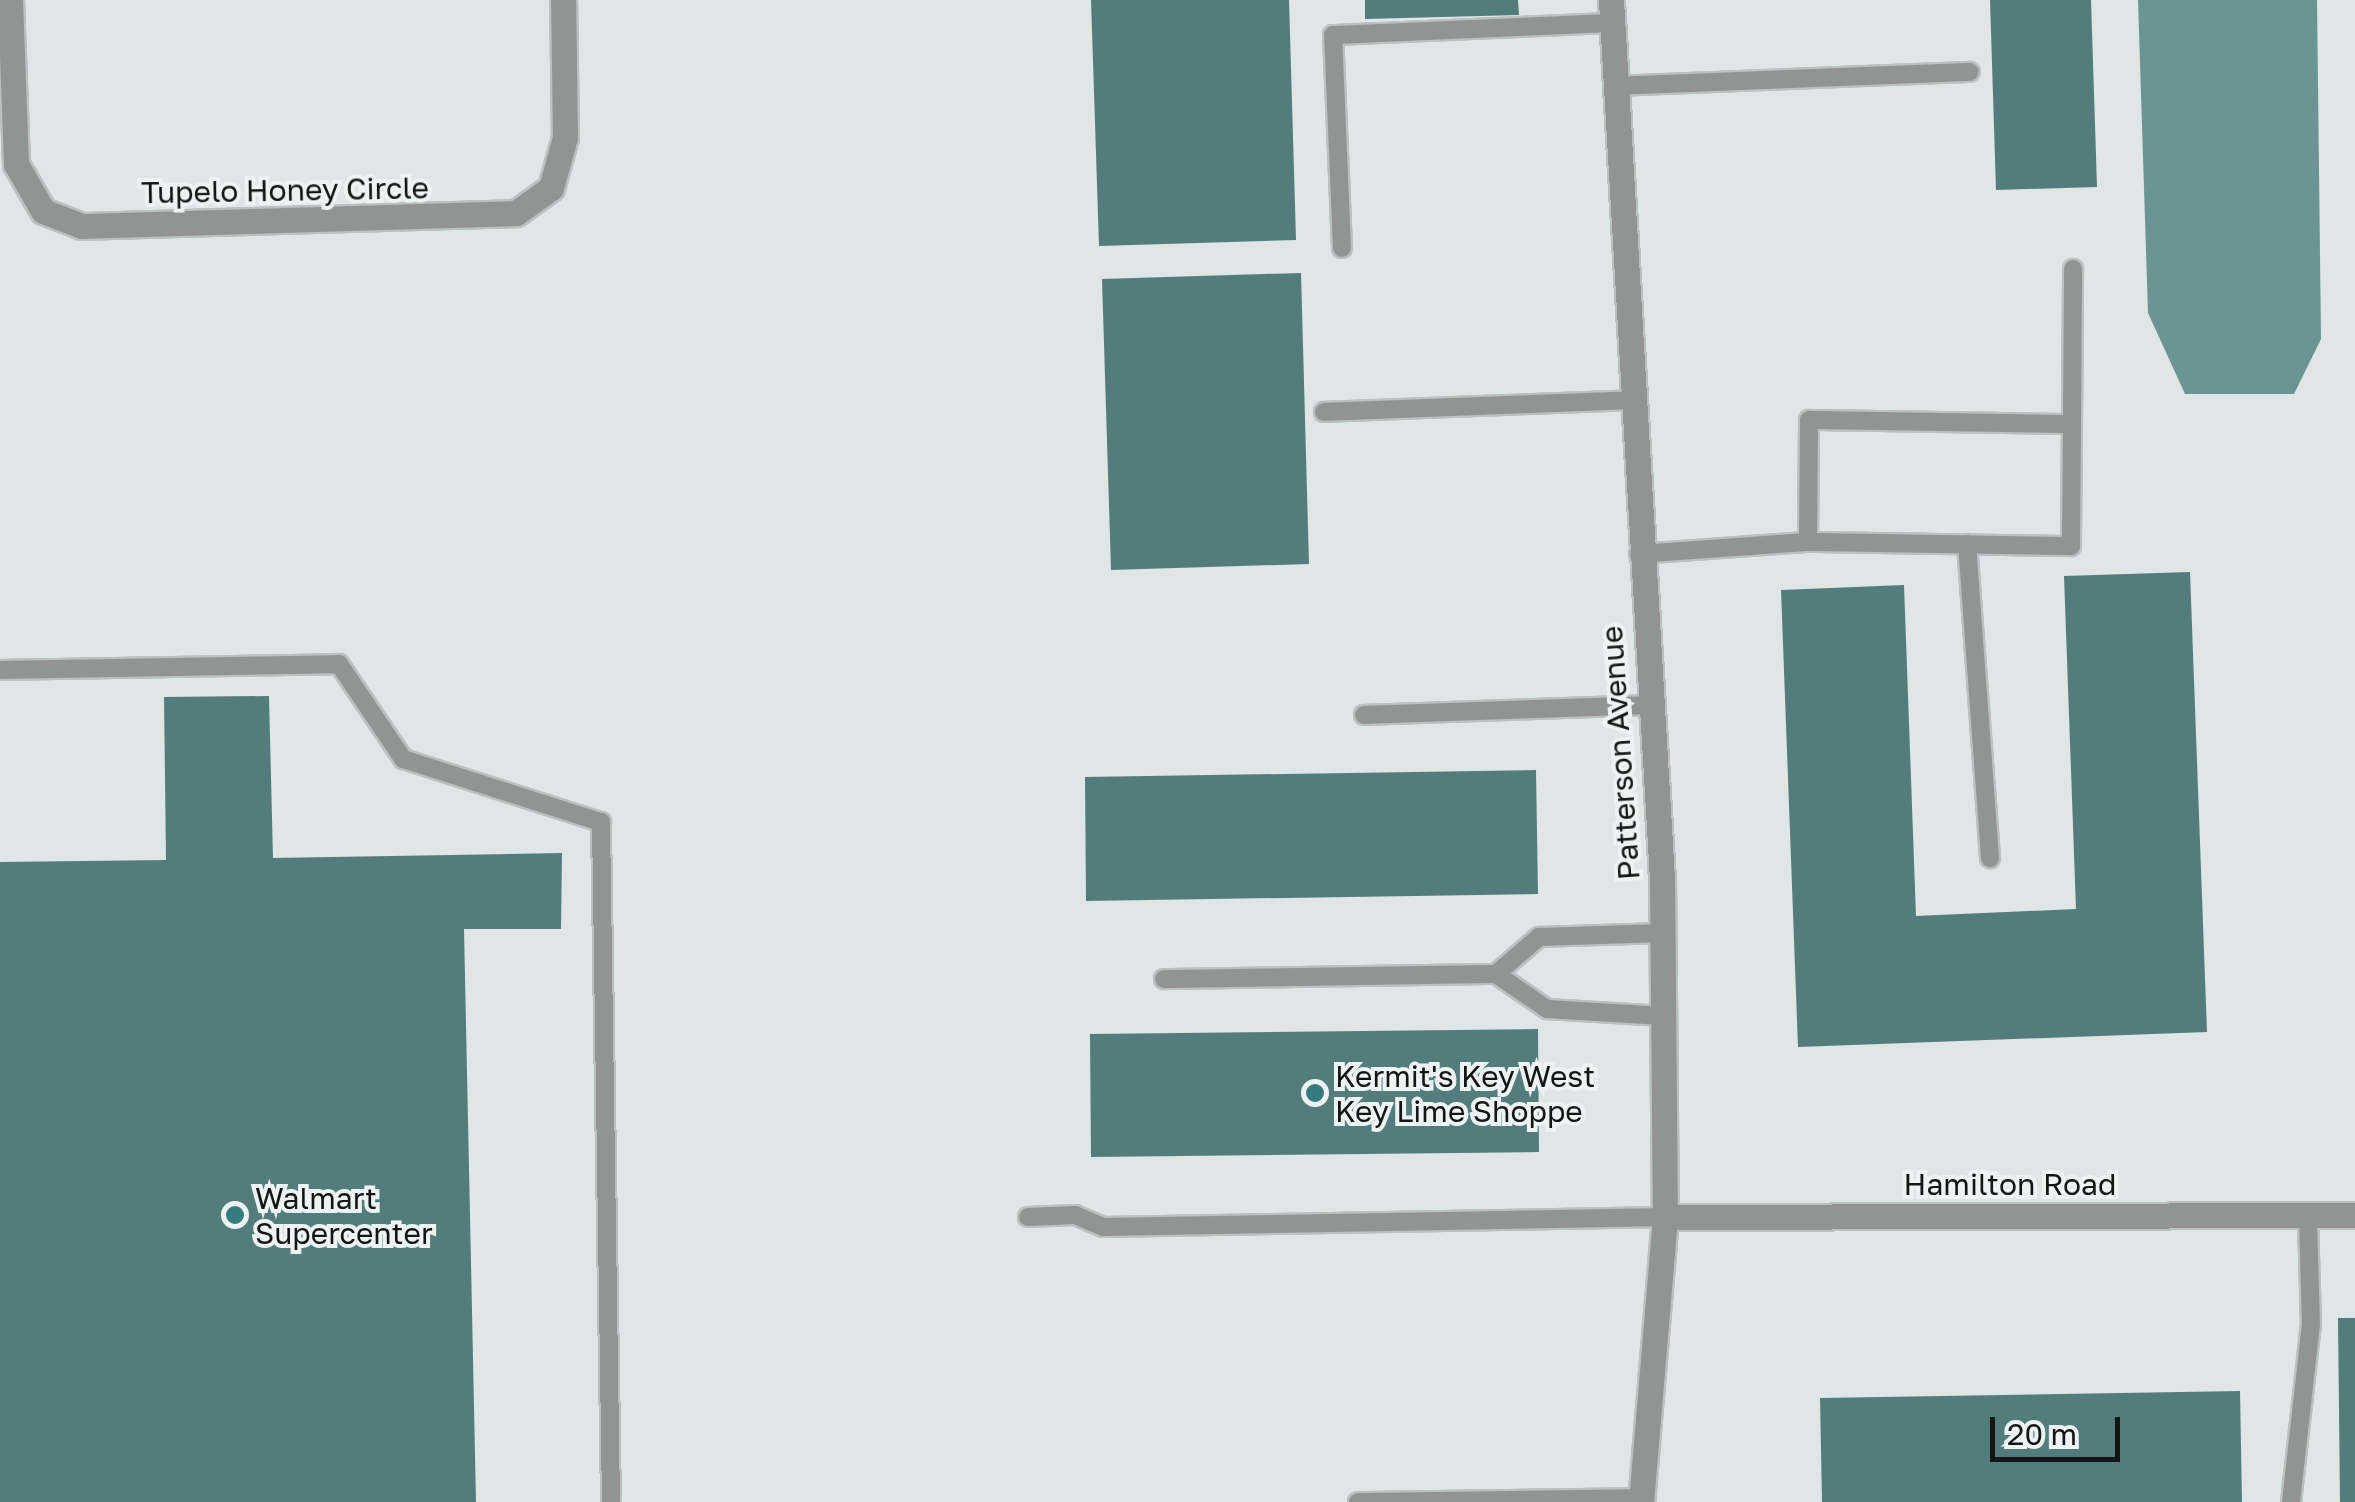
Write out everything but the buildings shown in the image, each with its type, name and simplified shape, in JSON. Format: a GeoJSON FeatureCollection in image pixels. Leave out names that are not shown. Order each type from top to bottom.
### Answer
{"type":"FeatureCollection","features":[{"type":"Feature","properties":{"kind":"street","name":"Tupelo Honey Circle"},"geometry":{"type":"LineString","coordinates":[[10,0],[16,164],[43,211],[82,226],[516,212],[551,188],[566,137],[563,0]]}},
{"type":"Feature","properties":{"kind":"street","name":"Patterson Avenue"},"geometry":{"type":"LineString","coordinates":[[1612,12],[1639,554],[1663,933],[1665,1218],[1641,1500]]}},
{"type":"Feature","properties":{"kind":"street","name":"Hamilton Road"},"geometry":{"type":"LineString","coordinates":[[1665,1218],[2355,1214]]}},
{"type":"Feature","properties":{"kind":"lane"},"geometry":{"type":"LineString","coordinates":[[1342,248],[1333,35],[1612,12]]}},
{"type":"Feature","properties":{"kind":"lane"},"geometry":{"type":"LineString","coordinates":[[1616,86],[1970,72]]}},
{"type":"Feature","properties":{"kind":"lane"},"geometry":{"type":"LineString","coordinates":[[1639,554],[1808,542],[2071,546],[2073,269]]}},
{"type":"Feature","properties":{"kind":"lane"},"geometry":{"type":"LineString","coordinates":[[1324,412],[1631,400]]}},
{"type":"Feature","properties":{"kind":"lane"},"geometry":{"type":"LineString","coordinates":[[1808,542],[1809,420],[2072,424]]}},
{"type":"Feature","properties":{"kind":"lane"},"geometry":{"type":"LineString","coordinates":[[1967,544],[1990,858]]}},
{"type":"Feature","properties":{"kind":"lane"},"geometry":{"type":"LineString","coordinates":[[0,670],[339,664],[403,759],[601,822],[611,1502]]}},
{"type":"Feature","properties":{"kind":"lane"},"geometry":{"type":"LineString","coordinates":[[1364,715],[1650,705]]}},
{"type":"Feature","properties":{"kind":"lane"},"geometry":{"type":"LineString","coordinates":[[1496,974],[1540,937],[1663,933]]}},
{"type":"Feature","properties":{"kind":"lane"},"geometry":{"type":"LineString","coordinates":[[1164,978],[1496,974],[1547,1009],[1663,1016]]}},
{"type":"Feature","properties":{"kind":"lane"},"geometry":{"type":"LineString","coordinates":[[1028,1218],[1075,1215],[1103,1227],[1665,1218]]}},
{"type":"Feature","properties":{"kind":"lane"},"geometry":{"type":"LineString","coordinates":[[2291,1502],[2310,1326],[2308,1216]]}},
{"type":"Feature","properties":{"kind":"lane"},"geometry":{"type":"LineString","coordinates":[[1358,1502],[1641,1500]]}},
{"type":"Feature","properties":{"kind":"water"},"geometry":{"type":"Polygon","coordinates":[[[2138,0],[2317,0],[2321,339],[2294,394],[2185,394],[2148,313],[2138,0]]]}},
{"type":"Feature","properties":{"kind":"place","name":"Kermit's Key West Key Lime Shoppe"},"geometry":{"type":"Point","coordinates":[1315,1093]}},
{"type":"Feature","properties":{"kind":"place","name":"Walmart Supercenter"},"geometry":{"type":"Point","coordinates":[235,1215]}}]}
